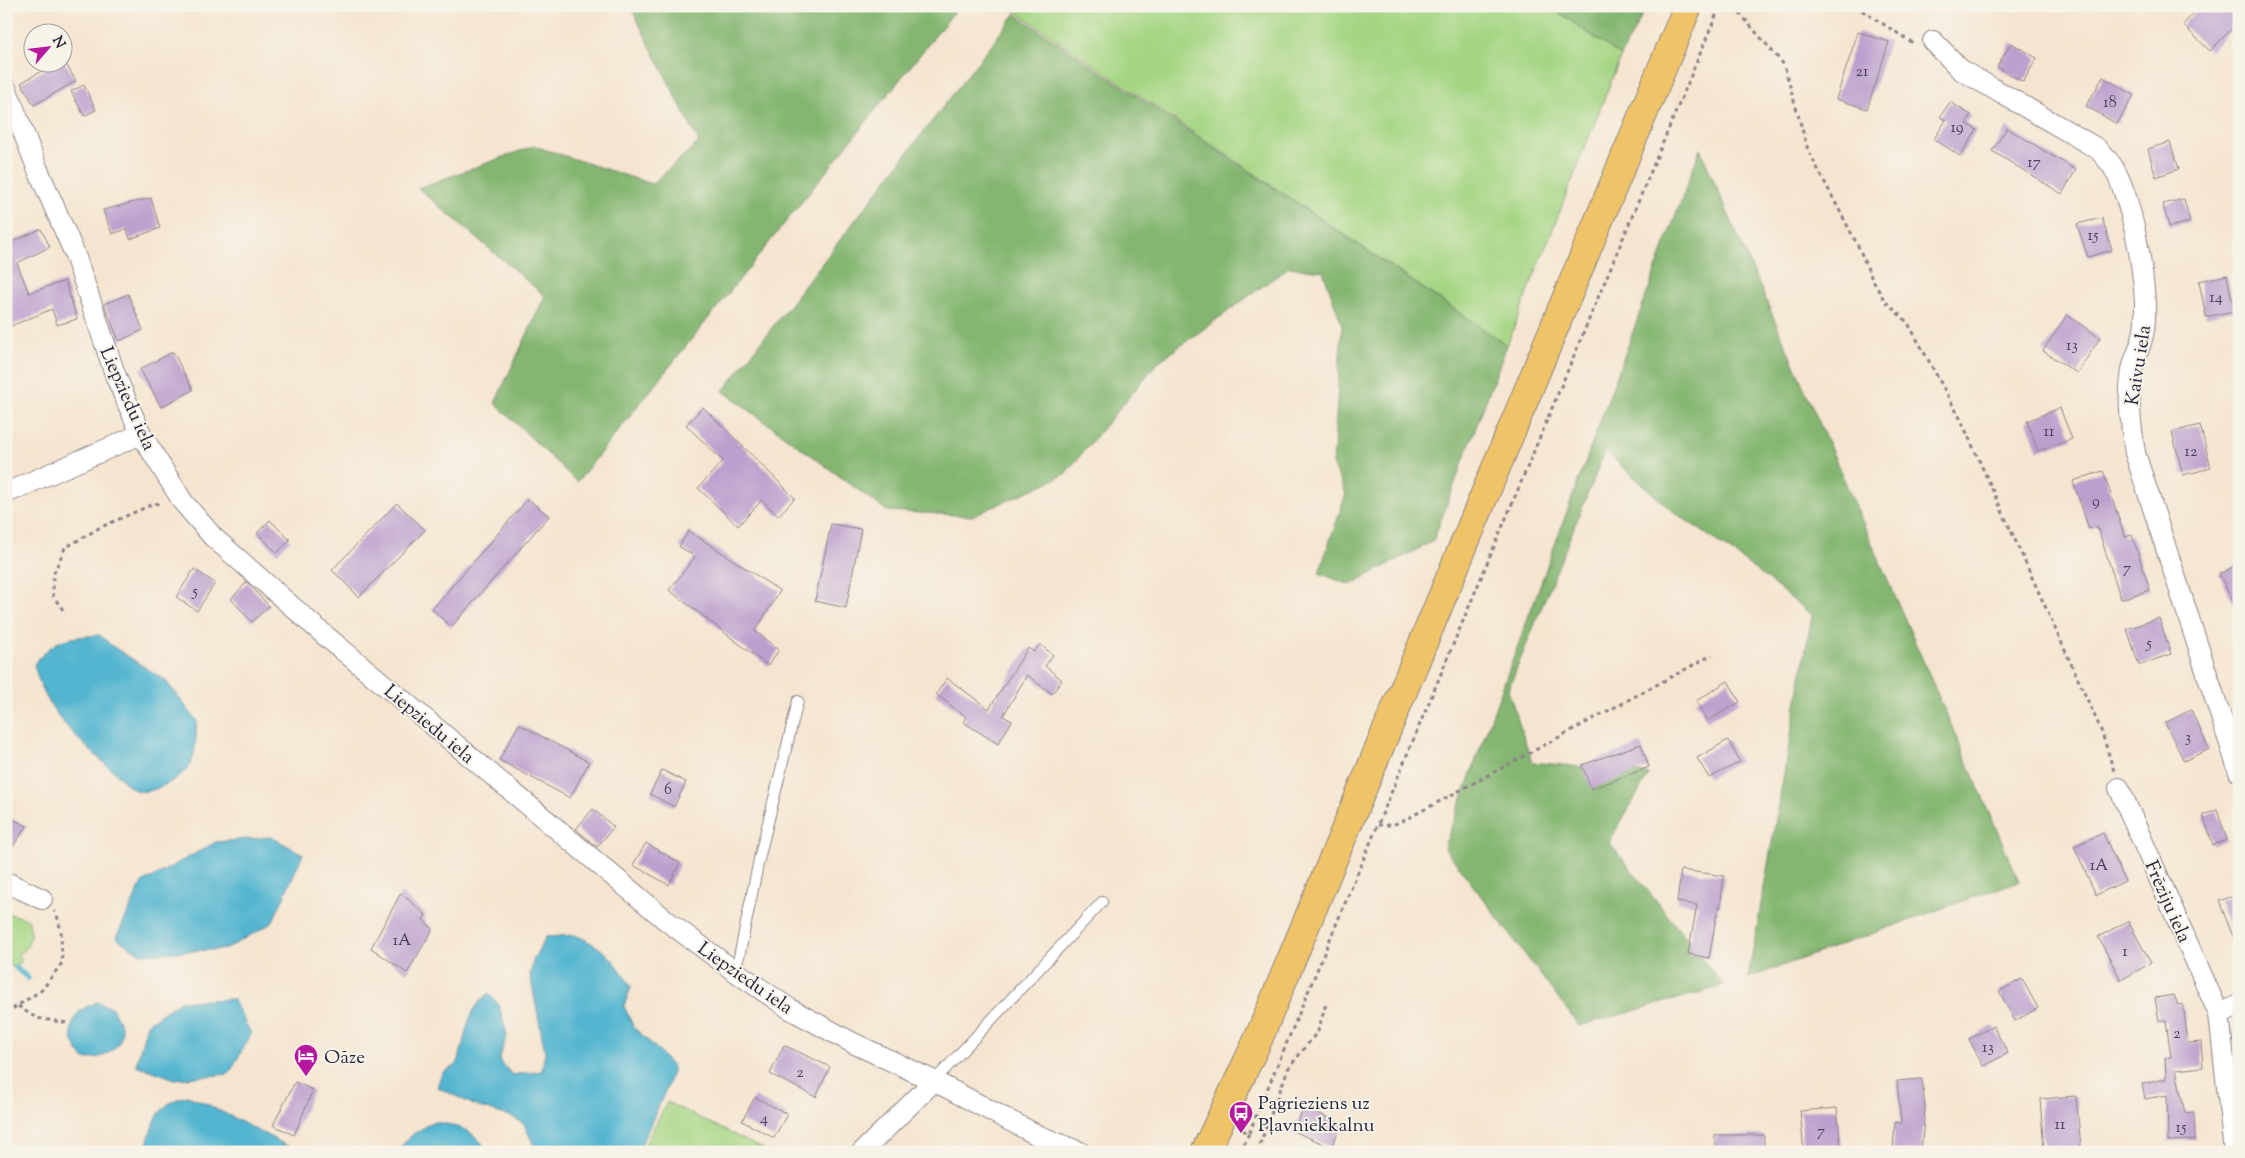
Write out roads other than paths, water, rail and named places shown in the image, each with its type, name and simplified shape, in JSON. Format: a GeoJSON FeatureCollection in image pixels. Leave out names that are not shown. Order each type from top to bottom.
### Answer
{"type":"FeatureCollection","features":[{"type":"Feature","properties":{"kind":"main road"},"geometry":{"type":"LineString","coordinates":[[1205,1152],[1257,1042],[1688,6]]}},
{"type":"Feature","properties":{"kind":"street","name":"Kaivu iela"},"geometry":{"type":"LineString","coordinates":[[1933,41],[1962,70],[2098,149],[2111,164],[2122,190],[2133,226],[2145,304],[2144,330],[2132,369],[2128,403],[2135,453],[2239,772]]}},
{"type":"Feature","properties":{"kind":"street","name":"Liepziedu iela"},"geometry":{"type":"LineString","coordinates":[[6,88],[23,134],[74,252],[116,377],[141,434],[183,502],[220,544],[321,632],[667,921],[733,970],[790,1009],[853,1043],[934,1081],[1037,1135],[1080,1152]]}},
{"type":"Feature","properties":{"kind":"street"},"geometry":{"type":"LineString","coordinates":[[6,493],[141,434]]}},
{"type":"Feature","properties":{"kind":"street","name":"Frēziju iela"},"geometry":{"type":"LineString","coordinates":[[2119,788],[2219,1014],[2234,1152]]}},
{"type":"Feature","properties":{"kind":"street"},"geometry":{"type":"LineString","coordinates":[[6,882],[42,899]]}},
{"type":"Feature","properties":{"kind":"street"},"geometry":{"type":"LineString","coordinates":[[2219,1014],[2239,1005]]}},
{"type":"Feature","properties":{"kind":"street"},"geometry":{"type":"LineString","coordinates":[[862,1152],[934,1081]]}},
{"type":"Feature","properties":{"kind":"lane"},"geometry":{"type":"LineString","coordinates":[[733,970],[739,957],[760,855],[798,701]]}},
{"type":"Feature","properties":{"kind":"lane"},"geometry":{"type":"LineString","coordinates":[[934,1081],[1102,902]]}},
{"type":"Feature","properties":{"kind":"water"},"geometry":{"type":"Polygon","coordinates":[[[100,635],[112,646],[166,681],[197,721],[195,748],[191,763],[174,780],[149,791],[135,790],[86,747],[54,710],[45,696],[39,680],[34,664],[49,648],[70,638],[100,635]]]}},
{"type":"Feature","properties":{"kind":"water"},"geometry":{"type":"Polygon","coordinates":[[[271,837],[303,854],[272,923],[226,949],[141,954],[116,938],[142,883],[216,842],[271,837]]]}},
{"type":"Feature","properties":{"kind":"water"},"geometry":{"type":"Polygon","coordinates":[[[575,935],[602,950],[620,969],[631,987],[624,1006],[634,1028],[657,1049],[673,1068],[668,1085],[638,1152],[537,1152],[524,1124],[512,1117],[476,1106],[437,1087],[442,1073],[457,1065],[470,1018],[474,1009],[488,993],[499,1005],[507,1035],[499,1060],[512,1075],[542,1071],[545,1052],[530,974],[534,958],[546,937],[575,935]]]}},
{"type":"Feature","properties":{"kind":"water"},"geometry":{"type":"Polygon","coordinates":[[[233,999],[251,1034],[229,1074],[175,1079],[136,1065],[147,1024],[180,1001],[233,999]]]}},
{"type":"Feature","properties":{"kind":"water"},"geometry":{"type":"Polygon","coordinates":[[[97,1002],[112,1008],[122,1030],[121,1037],[119,1043],[110,1052],[98,1058],[85,1059],[76,1049],[72,1036],[73,1023],[80,1011],[97,1002]]]}},
{"type":"Feature","properties":{"kind":"water"},"geometry":{"type":"Polygon","coordinates":[[[187,1096],[203,1102],[299,1152],[149,1152],[146,1147],[155,1121],[163,1108],[177,1099],[187,1096]]]}},
{"type":"Feature","properties":{"kind":"water"},"geometry":{"type":"Polygon","coordinates":[[[432,1122],[448,1124],[471,1133],[483,1144],[487,1152],[396,1152],[412,1135],[432,1122]]]}},
{"type":"Feature","properties":{"kind":"waterway"},"geometry":{"type":"LineString","coordinates":[[16,968],[28,978]]}},
{"type":"Feature","properties":{"kind":"place","name":"Oāze"},"geometry":{"type":"Point","coordinates":[306,1077]}},
{"type":"Feature","properties":{"kind":"place","name":"Pagrieziens uz Pļavniekkalnu"},"geometry":{"type":"Point","coordinates":[1241,1134]}}]}
